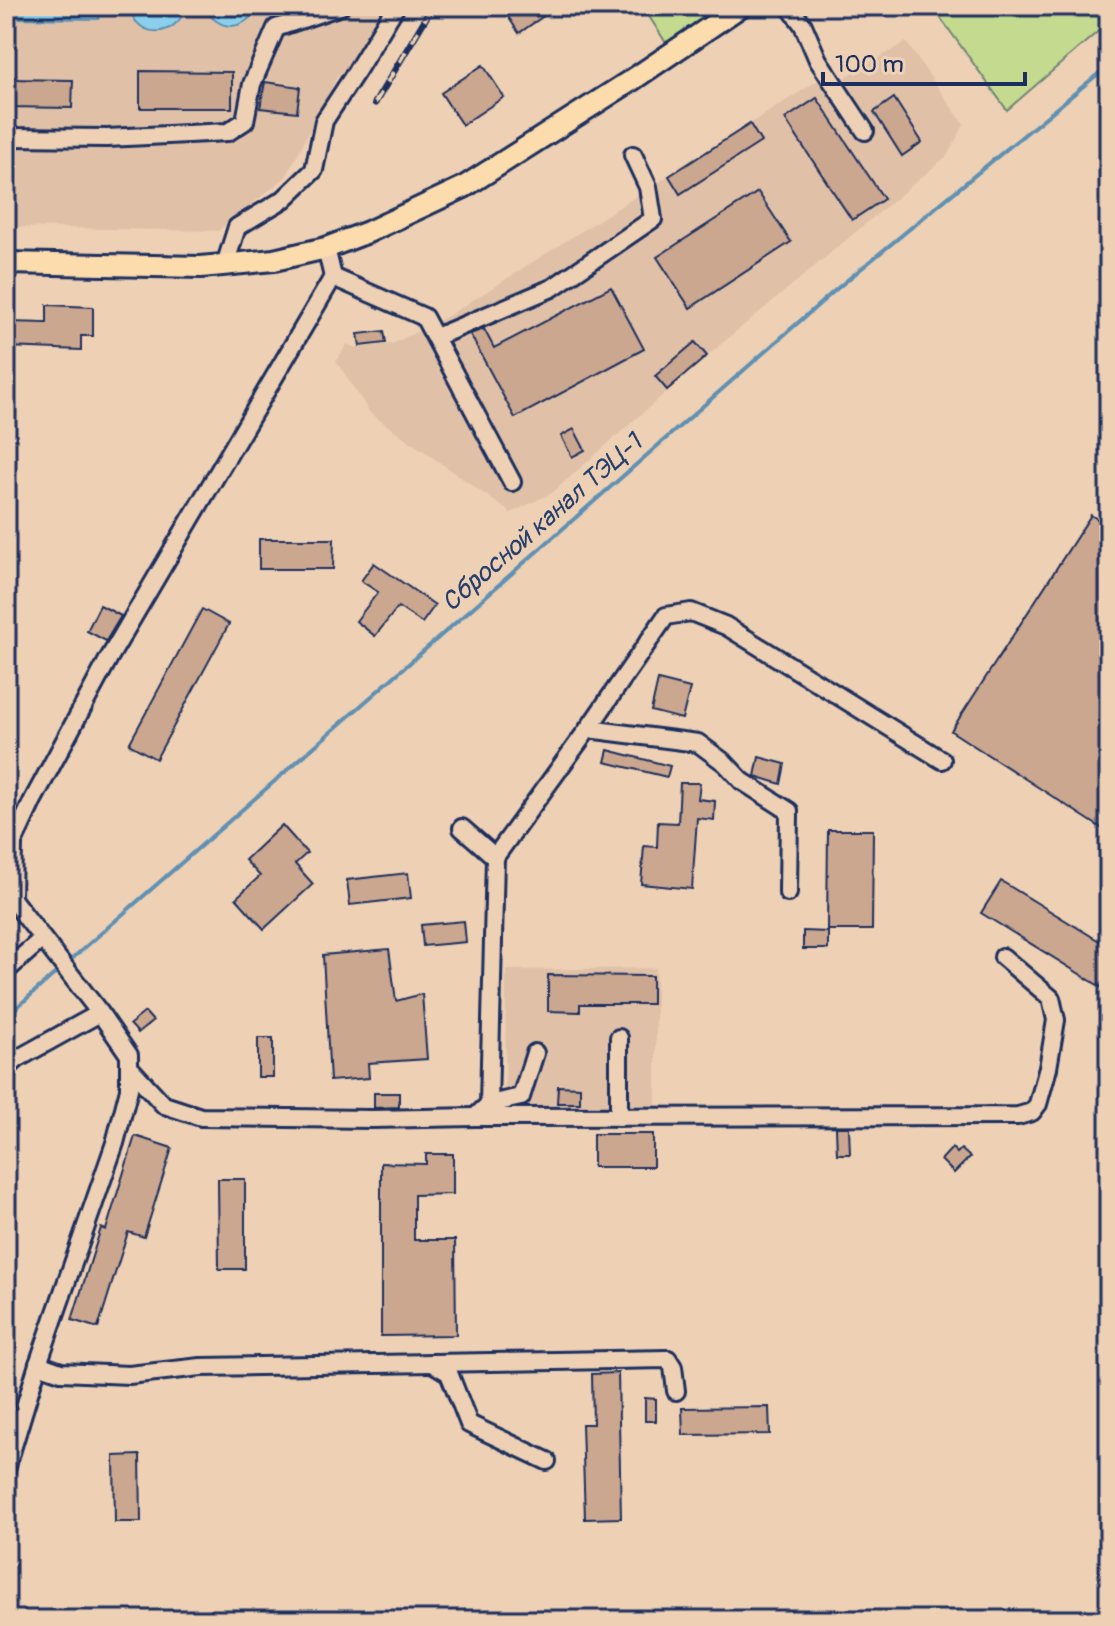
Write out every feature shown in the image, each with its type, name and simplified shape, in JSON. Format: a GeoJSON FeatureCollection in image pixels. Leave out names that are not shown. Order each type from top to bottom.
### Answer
{"type":"FeatureCollection","features":[{"type":"Feature","properties":{"kind":"main road"},"geometry":{"type":"LineString","coordinates":[[6,263],[201,267],[274,260],[326,248],[464,187],[741,6]]}},
{"type":"Feature","properties":{"kind":"street"},"geometry":{"type":"LineString","coordinates":[[6,137],[107,138],[228,132],[245,121],[252,84],[276,28],[341,6]]}},
{"type":"Feature","properties":{"kind":"street"},"geometry":{"type":"LineString","coordinates":[[225,265],[237,227],[284,199],[314,170],[324,121],[396,6]]}},
{"type":"Feature","properties":{"kind":"street"},"geometry":{"type":"LineString","coordinates":[[789,6],[803,25],[818,60],[865,131]]}},
{"type":"Feature","properties":{"kind":"street"},"geometry":{"type":"LineString","coordinates":[[436,337],[552,288],[653,219],[648,187],[633,155]]}},
{"type":"Feature","properties":{"kind":"street"},"geometry":{"type":"LineString","coordinates":[[6,1469],[38,1364],[115,1143],[129,1089],[129,1055],[79,985],[9,899],[13,843],[109,658],[333,277],[326,248]]}},
{"type":"Feature","properties":{"kind":"street"},"geometry":{"type":"LineString","coordinates":[[333,277],[424,317],[512,482]]}},
{"type":"Feature","properties":{"kind":"street"},"geometry":{"type":"LineString","coordinates":[[489,1104],[495,857],[666,616],[691,612],[726,626],[942,760]]}},
{"type":"Feature","properties":{"kind":"street"},"geometry":{"type":"LineString","coordinates":[[588,729],[698,743],[725,763],[742,781],[789,811],[788,893]]}},
{"type":"Feature","properties":{"kind":"street"},"geometry":{"type":"LineString","coordinates":[[462,828],[495,857]]}},
{"type":"Feature","properties":{"kind":"street"},"geometry":{"type":"LineString","coordinates":[[6,971],[47,944]]}},
{"type":"Feature","properties":{"kind":"street"},"geometry":{"type":"LineString","coordinates":[[129,1067],[164,1105],[201,1117],[1018,1116],[1032,1112],[1038,1104],[1056,1020],[1051,998],[1003,957]]}},
{"type":"Feature","properties":{"kind":"street"},"geometry":{"type":"LineString","coordinates":[[6,1069],[17,1059],[100,1013]]}},
{"type":"Feature","properties":{"kind":"street"},"geometry":{"type":"LineString","coordinates":[[619,1038],[619,1117]]}},
{"type":"Feature","properties":{"kind":"street"},"geometry":{"type":"LineString","coordinates":[[475,1117],[489,1104],[521,1097],[535,1053]]}},
{"type":"Feature","properties":{"kind":"street"},"geometry":{"type":"LineString","coordinates":[[38,1364],[61,1372],[129,1375],[201,1367],[668,1359],[673,1367],[676,1391]]}},
{"type":"Feature","properties":{"kind":"street"},"geometry":{"type":"LineString","coordinates":[[434,1364],[449,1373],[469,1424],[547,1461]]}},
{"type":"Feature","properties":{"kind":"shaded area"},"geometry":{"type":"Polygon","coordinates":[[[6,6],[387,6],[351,68],[338,75],[286,177],[218,231],[6,227],[6,6]]]}},
{"type":"Feature","properties":{"kind":"shaded area"},"geometry":{"type":"Polygon","coordinates":[[[906,42],[964,125],[947,156],[707,356],[552,493],[511,513],[370,413],[336,361],[347,344],[356,348],[392,344],[448,316],[820,79],[826,88],[906,42]]]}},
{"type":"Feature","properties":{"kind":"shaded area"},"geometry":{"type":"Polygon","coordinates":[[[656,968],[656,1106],[505,1106],[506,970],[656,968]]]}},
{"type":"Feature","properties":{"kind":"green space"},"geometry":{"type":"Polygon","coordinates":[[[651,6],[727,6],[668,46],[645,10],[651,6]]]}},
{"type":"Feature","properties":{"kind":"green space"},"geometry":{"type":"Polygon","coordinates":[[[932,6],[1109,6],[1109,22],[1007,110],[932,6]]]}},
{"type":"Feature","properties":{"kind":"water"},"geometry":{"type":"Polygon","coordinates":[[[6,6],[99,6],[99,19],[6,18],[6,6]]]}},
{"type":"Feature","properties":{"kind":"water"},"geometry":{"type":"Polygon","coordinates":[[[129,6],[186,7],[174,25],[156,31],[139,25],[129,6]]]}},
{"type":"Feature","properties":{"kind":"water"},"geometry":{"type":"Polygon","coordinates":[[[204,6],[258,6],[246,21],[231,26],[216,21],[204,6]]]}},
{"type":"Feature","properties":{"kind":"building"},"geometry":{"type":"Polygon","coordinates":[[[501,6],[558,6],[519,33],[501,6]]]}},
{"type":"Feature","properties":{"kind":"building"},"geometry":{"type":"Polygon","coordinates":[[[483,65],[504,97],[462,125],[441,93],[483,65]]]}},
{"type":"Feature","properties":{"kind":"building"},"geometry":{"type":"Polygon","coordinates":[[[140,71],[232,72],[232,108],[140,108],[140,71]]]}},
{"type":"Feature","properties":{"kind":"building"},"geometry":{"type":"Polygon","coordinates":[[[6,79],[73,80],[72,108],[6,107],[6,79]]]}},
{"type":"Feature","properties":{"kind":"building"},"geometry":{"type":"Polygon","coordinates":[[[265,82],[300,87],[297,112],[260,108],[265,82]]]}},
{"type":"Feature","properties":{"kind":"building"},"geometry":{"type":"Polygon","coordinates":[[[817,98],[884,199],[852,220],[785,119],[817,98]]]}},
{"type":"Feature","properties":{"kind":"building"},"geometry":{"type":"Polygon","coordinates":[[[894,98],[922,142],[902,156],[874,112],[894,98]]]}},
{"type":"Feature","properties":{"kind":"building"},"geometry":{"type":"Polygon","coordinates":[[[750,124],[761,142],[680,194],[669,176],[750,124]]]}},
{"type":"Feature","properties":{"kind":"building"},"geometry":{"type":"Polygon","coordinates":[[[758,192],[791,242],[690,308],[657,257],[758,192]]]}},
{"type":"Feature","properties":{"kind":"building"},"geometry":{"type":"Polygon","coordinates":[[[611,287],[644,349],[515,418],[470,334],[484,329],[494,348],[611,287]]]}},
{"type":"Feature","properties":{"kind":"building"},"geometry":{"type":"Polygon","coordinates":[[[47,305],[93,307],[93,336],[81,336],[81,350],[8,347],[9,322],[47,323],[47,305]]]}},
{"type":"Feature","properties":{"kind":"building"},"geometry":{"type":"Polygon","coordinates":[[[384,331],[386,343],[360,346],[358,334],[384,331]]]}},
{"type":"Feature","properties":{"kind":"building"},"geometry":{"type":"Polygon","coordinates":[[[695,342],[707,356],[667,390],[655,376],[695,342]]]}},
{"type":"Feature","properties":{"kind":"building"},"geometry":{"type":"Polygon","coordinates":[[[574,429],[585,450],[572,457],[561,436],[574,429]]]}},
{"type":"Feature","properties":{"kind":"building"},"geometry":{"type":"Polygon","coordinates":[[[1091,515],[1109,527],[1109,833],[951,731],[1091,515]]]}},
{"type":"Feature","properties":{"kind":"building"},"geometry":{"type":"Polygon","coordinates":[[[259,539],[334,539],[333,569],[259,569],[259,539]]]}},
{"type":"Feature","properties":{"kind":"building"},"geometry":{"type":"Polygon","coordinates":[[[374,563],[435,605],[422,623],[398,607],[375,636],[356,621],[378,592],[361,581],[374,563]]]}},
{"type":"Feature","properties":{"kind":"building"},"geometry":{"type":"Polygon","coordinates":[[[100,605],[121,616],[106,641],[87,631],[100,605]]]}},
{"type":"Feature","properties":{"kind":"building"},"geometry":{"type":"Polygon","coordinates":[[[202,609],[229,624],[156,759],[129,744],[202,609]]]}},
{"type":"Feature","properties":{"kind":"building"},"geometry":{"type":"Polygon","coordinates":[[[658,680],[690,688],[682,719],[651,711],[658,680]]]}},
{"type":"Feature","properties":{"kind":"building"},"geometry":{"type":"Polygon","coordinates":[[[608,750],[670,766],[667,777],[605,762],[608,750]]]}},
{"type":"Feature","properties":{"kind":"building"},"geometry":{"type":"Polygon","coordinates":[[[759,757],[785,764],[781,784],[755,776],[759,757]]]}},
{"type":"Feature","properties":{"kind":"building"},"geometry":{"type":"Polygon","coordinates":[[[680,783],[700,783],[698,799],[715,801],[714,820],[697,818],[692,889],[641,884],[644,846],[657,847],[658,822],[678,823],[680,783]]]}},
{"type":"Feature","properties":{"kind":"building"},"geometry":{"type":"Polygon","coordinates":[[[282,825],[307,853],[295,864],[313,884],[264,929],[236,898],[260,876],[245,860],[282,825]]]}},
{"type":"Feature","properties":{"kind":"building"},"geometry":{"type":"Polygon","coordinates":[[[828,830],[873,830],[872,930],[827,930],[828,830]]]}},
{"type":"Feature","properties":{"kind":"building"},"geometry":{"type":"Polygon","coordinates":[[[408,873],[411,898],[350,905],[347,880],[408,873]]]}},
{"type":"Feature","properties":{"kind":"building"},"geometry":{"type":"Polygon","coordinates":[[[1001,881],[1109,947],[1109,992],[981,913],[1001,881]]]}},
{"type":"Feature","properties":{"kind":"building"},"geometry":{"type":"Polygon","coordinates":[[[464,921],[466,942],[423,946],[421,925],[464,921]]]}},
{"type":"Feature","properties":{"kind":"building"},"geometry":{"type":"Polygon","coordinates":[[[803,931],[828,932],[828,949],[803,949],[803,931]]]}},
{"type":"Feature","properties":{"kind":"building"},"geometry":{"type":"Polygon","coordinates":[[[389,949],[396,1001],[422,994],[427,1059],[368,1063],[369,1078],[330,1081],[323,955],[389,949]]]}},
{"type":"Feature","properties":{"kind":"building"},"geometry":{"type":"Polygon","coordinates":[[[548,975],[652,976],[652,1004],[580,1004],[580,1012],[548,1011],[548,975]]]}},
{"type":"Feature","properties":{"kind":"building"},"geometry":{"type":"Polygon","coordinates":[[[145,1012],[153,1021],[138,1033],[130,1024],[145,1012]]]}},
{"type":"Feature","properties":{"kind":"building"},"geometry":{"type":"Polygon","coordinates":[[[258,1038],[273,1038],[273,1077],[258,1077],[258,1038]]]}},
{"type":"Feature","properties":{"kind":"building"},"geometry":{"type":"Polygon","coordinates":[[[558,1086],[580,1087],[580,1103],[557,1103],[558,1086]]]}},
{"type":"Feature","properties":{"kind":"building"},"geometry":{"type":"Polygon","coordinates":[[[374,1093],[399,1093],[399,1107],[374,1108],[374,1093]]]}},
{"type":"Feature","properties":{"kind":"building"},"geometry":{"type":"Polygon","coordinates":[[[836,1127],[849,1127],[850,1154],[837,1154],[836,1127]]]}},
{"type":"Feature","properties":{"kind":"building"},"geometry":{"type":"Polygon","coordinates":[[[593,1134],[653,1134],[653,1167],[593,1167],[593,1134]]]}},
{"type":"Feature","properties":{"kind":"building"},"geometry":{"type":"Polygon","coordinates":[[[135,1136],[172,1148],[144,1237],[128,1232],[98,1328],[72,1320],[101,1228],[106,1230],[135,1136]]]}},
{"type":"Feature","properties":{"kind":"building"},"geometry":{"type":"Polygon","coordinates":[[[952,1148],[957,1153],[961,1149],[970,1157],[954,1173],[941,1160],[952,1148]]]}},
{"type":"Feature","properties":{"kind":"building"},"geometry":{"type":"Polygon","coordinates":[[[426,1154],[453,1154],[453,1194],[414,1195],[414,1240],[455,1240],[456,1335],[381,1336],[381,1163],[426,1164],[426,1154]]]}},
{"type":"Feature","properties":{"kind":"building"},"geometry":{"type":"Polygon","coordinates":[[[218,1179],[245,1179],[245,1269],[219,1269],[218,1179]]]}},
{"type":"Feature","properties":{"kind":"building"},"geometry":{"type":"Polygon","coordinates":[[[618,1373],[621,1518],[585,1519],[582,1424],[593,1424],[592,1374],[618,1373]]]}},
{"type":"Feature","properties":{"kind":"building"},"geometry":{"type":"Polygon","coordinates":[[[645,1398],[656,1399],[656,1421],[645,1421],[645,1398]]]}},
{"type":"Feature","properties":{"kind":"building"},"geometry":{"type":"Polygon","coordinates":[[[769,1407],[770,1434],[683,1435],[682,1408],[769,1407]]]}},
{"type":"Feature","properties":{"kind":"building"},"geometry":{"type":"Polygon","coordinates":[[[140,1455],[141,1522],[115,1522],[114,1456],[140,1455]]]}},
{"type":"Feature","properties":{"kind":"waterway","name":"Сбросной канал ТЭЦ-1"},"geometry":{"type":"LineString","coordinates":[[66,964],[840,286],[1109,65]]}},
{"type":"Feature","properties":{"kind":"waterway","name":"Сбросной канал ТЭЦ-1"},"geometry":{"type":"LineString","coordinates":[[6,1017],[59,970]]}},
{"type":"Feature","properties":{"kind":"railway"},"geometry":{"type":"LineString","coordinates":[[375,103],[433,6]]}}]}
